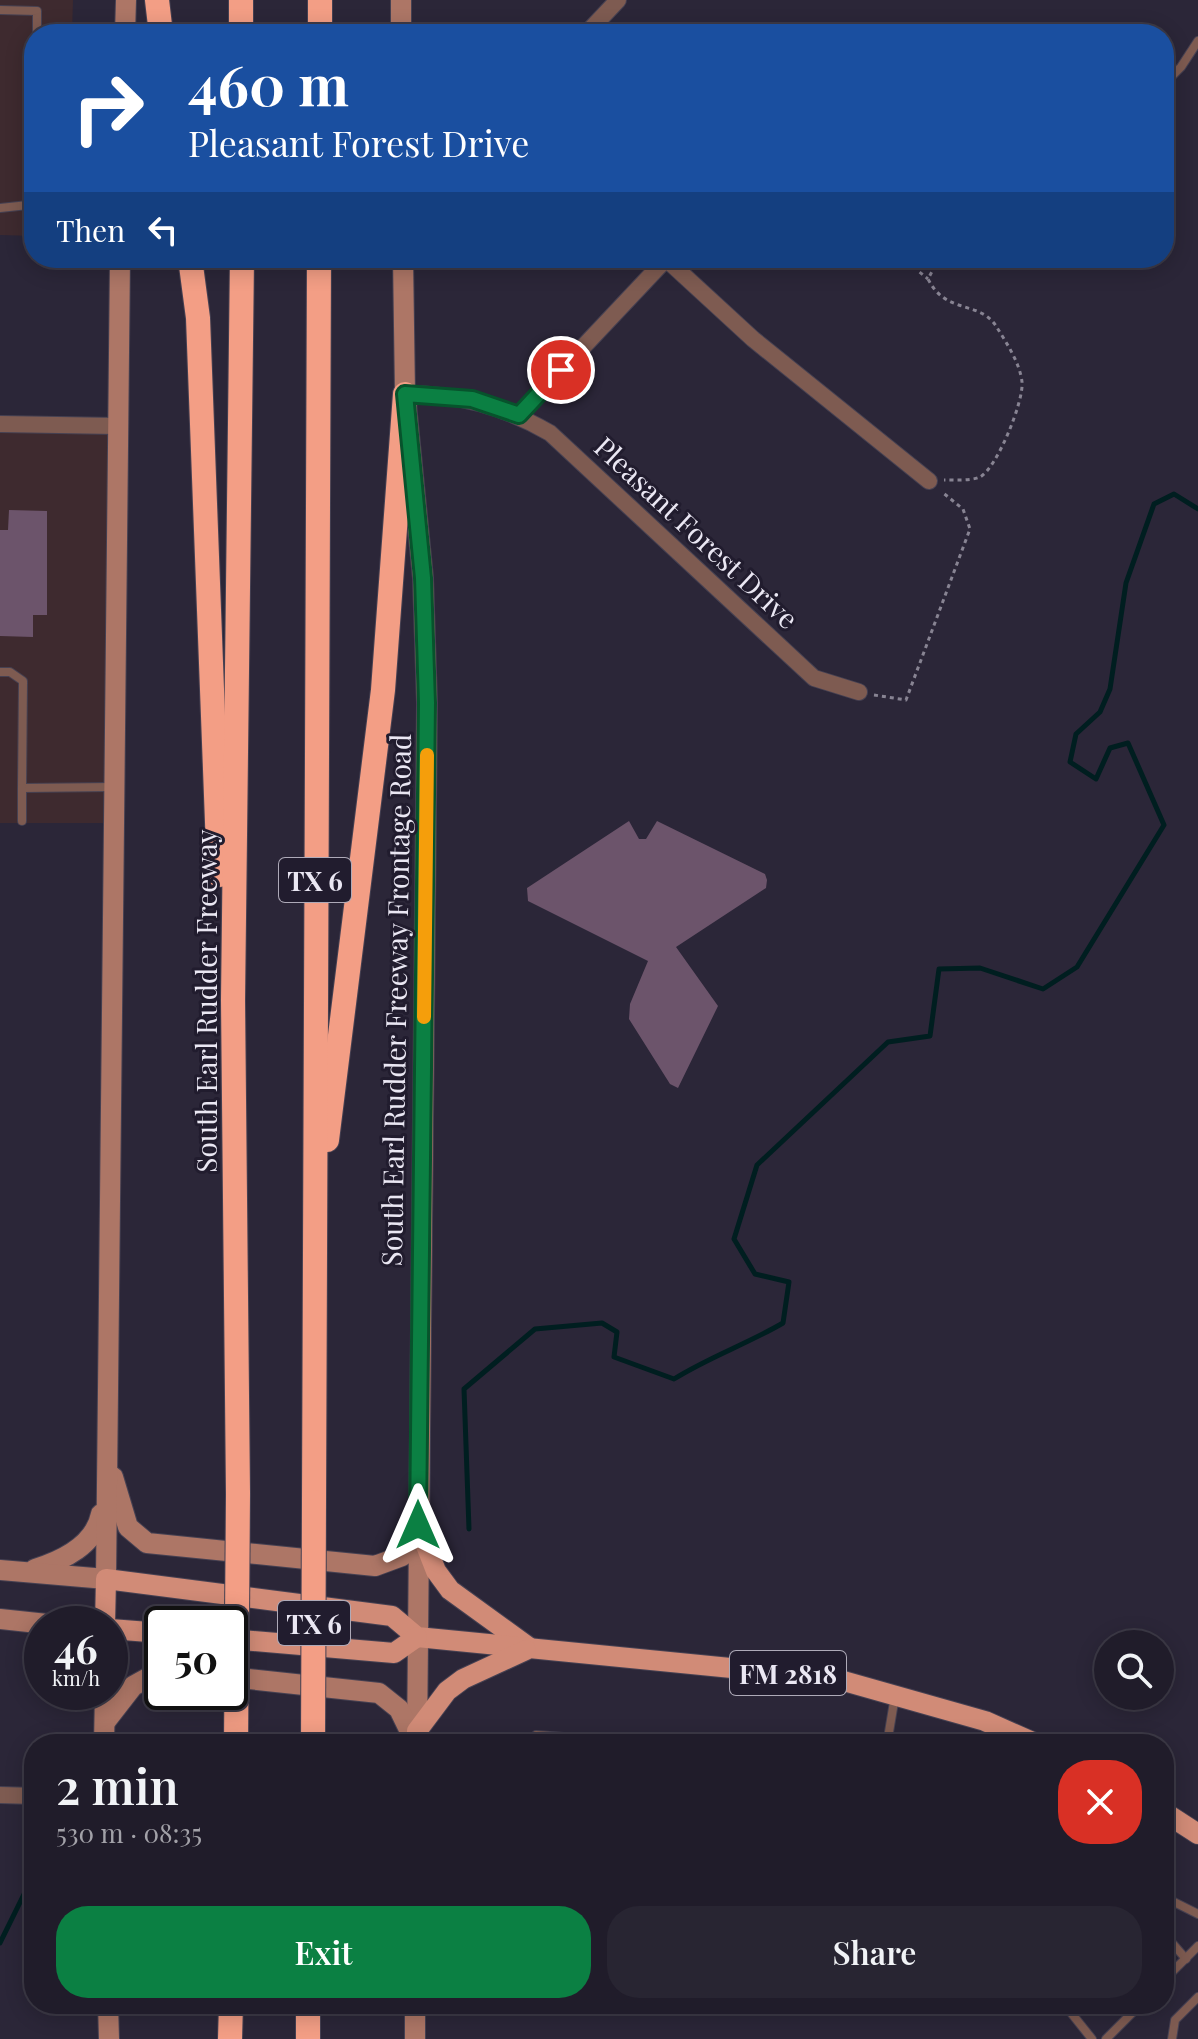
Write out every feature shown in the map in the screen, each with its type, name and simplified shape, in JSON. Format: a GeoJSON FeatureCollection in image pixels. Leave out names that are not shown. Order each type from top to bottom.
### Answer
{"type":"FeatureCollection","features":[{"type":"Feature","properties":{"kind":"highway"},"geometry":{"type":"LineString","coordinates":[[157,0],[160,24]]}},
{"type":"Feature","properties":{"kind":"highway"},"geometry":{"type":"LineString","coordinates":[[241,0],[241,24]]}},
{"type":"Feature","properties":{"kind":"highway"},"geometry":{"type":"LineString","coordinates":[[320,0],[320,24]]}},
{"type":"Feature","properties":{"kind":"highway"},"geometry":{"type":"LineString","coordinates":[[191,268],[198,318],[222,933],[233,1000]]}},
{"type":"Feature","properties":{"kind":"highway","name":"South Earl Rudder Freeway"},"geometry":{"type":"LineString","coordinates":[[236,1734],[238,1494],[233,1000],[242,268]]}},
{"type":"Feature","properties":{"kind":"highway","name":"TX 6"},"geometry":{"type":"LineString","coordinates":[[313,1734],[319,268]]}},
{"type":"Feature","properties":{"kind":"highway"},"geometry":{"type":"LineString","coordinates":[[314,1246],[383,690],[405,394]]}},
{"type":"Feature","properties":{"kind":"highway"},"geometry":{"type":"LineString","coordinates":[[230,2039],[231,2014]]}},
{"type":"Feature","properties":{"kind":"highway"},"geometry":{"type":"LineString","coordinates":[[308,2014],[308,2039]]}},
{"type":"Feature","properties":{"kind":"main road"},"geometry":{"type":"LineString","coordinates":[[125,24],[126,0]]}},
{"type":"Feature","properties":{"kind":"main road"},"geometry":{"type":"LineString","coordinates":[[401,0],[401,24]]}},
{"type":"Feature","properties":{"kind":"main road"},"geometry":{"type":"LineString","coordinates":[[105,1606],[120,268]]}},
{"type":"Feature","properties":{"kind":"main road","name":"South Earl Rudder Freeway Frontage Road"},"geometry":{"type":"LineString","coordinates":[[403,268],[405,394],[423,578],[427,703],[416,1734]]}},
{"type":"Feature","properties":{"kind":"main road"},"geometry":{"type":"LineString","coordinates":[[108,1458],[128,1527],[147,1543],[375,1566],[402,1556],[418,1529]]}},
{"type":"Feature","properties":{"kind":"main road"},"geometry":{"type":"LineString","coordinates":[[22,1572],[55,1563],[74,1552],[98,1530],[106,1486]]}},
{"type":"Feature","properties":{"kind":"main road"},"geometry":{"type":"LineString","coordinates":[[418,1529],[436,1571],[450,1590],[530,1648],[463,1679],[447,1691],[420,1734]]}},
{"type":"Feature","properties":{"kind":"main road"},"geometry":{"type":"LineString","coordinates":[[0,1570],[106,1579]]}},
{"type":"Feature","properties":{"kind":"main road","name":"FM 2818"},"geometry":{"type":"LineString","coordinates":[[106,1579],[392,1616],[417,1637],[833,1678],[985,1721],[1014,1734]]}},
{"type":"Feature","properties":{"kind":"main road"},"geometry":{"type":"LineString","coordinates":[[0,1619],[24,1622]]}},
{"type":"Feature","properties":{"kind":"main road","name":"FM 2818"},"geometry":{"type":"LineString","coordinates":[[248,1641],[394,1653],[417,1637]]}},
{"type":"Feature","properties":{"kind":"main road"},"geometry":{"type":"LineString","coordinates":[[248,1679],[379,1693],[399,1709],[413,1734]]}},
{"type":"Feature","properties":{"kind":"main road"},"geometry":{"type":"LineString","coordinates":[[105,1722],[133,1686],[144,1680]]}},
{"type":"Feature","properties":{"kind":"main road"},"geometry":{"type":"LineString","coordinates":[[104,1734],[105,1710]]}},
{"type":"Feature","properties":{"kind":"main road"},"geometry":{"type":"LineString","coordinates":[[1174,1818],[1198,1834]]}},
{"type":"Feature","properties":{"kind":"main road"},"geometry":{"type":"LineString","coordinates":[[108,2014],[109,2039]]}},
{"type":"Feature","properties":{"kind":"main road"},"geometry":{"type":"LineString","coordinates":[[415,2014],[415,2039]]}},
{"type":"Feature","properties":{"kind":"street"},"geometry":{"type":"LineString","coordinates":[[595,24],[618,0]]}},
{"type":"Feature","properties":{"kind":"street"},"geometry":{"type":"LineString","coordinates":[[519,415],[658,268]]}},
{"type":"Feature","properties":{"kind":"street"},"geometry":{"type":"LineString","coordinates":[[676,268],[753,339],[929,481]]}},
{"type":"Feature","properties":{"kind":"street","name":"Pleasant Forest Drive"},"geometry":{"type":"LineString","coordinates":[[405,394],[472,399],[519,415],[575,453],[814,678],[859,692]]}},
{"type":"Feature","properties":{"kind":"street"},"geometry":{"type":"LineString","coordinates":[[0,424],[116,426]]}},
{"type":"Feature","properties":{"kind":"street"},"geometry":{"type":"LineString","coordinates":[[0,1795],[24,1796]]}},
{"type":"Feature","properties":{"kind":"lane"},"geometry":{"type":"LineString","coordinates":[[0,10],[37,11],[37,24]]}},
{"type":"Feature","properties":{"kind":"lane"},"geometry":{"type":"LineString","coordinates":[[1174,74],[1198,41]]}},
{"type":"Feature","properties":{"kind":"lane"},"geometry":{"type":"LineString","coordinates":[[0,208],[24,205]]}},
{"type":"Feature","properties":{"kind":"lane"},"geometry":{"type":"LineString","coordinates":[[0,672],[10,672],[23,681],[22,821]]}},
{"type":"Feature","properties":{"kind":"lane"},"geometry":{"type":"LineString","coordinates":[[22,788],[113,787]]}},
{"type":"Feature","properties":{"kind":"lane"},"geometry":{"type":"LineString","coordinates":[[889,1734],[896,1695]]}},
{"type":"Feature","properties":{"kind":"lane"},"geometry":{"type":"LineString","coordinates":[[1174,1902],[1198,1914]]}},
{"type":"Feature","properties":{"kind":"lane"},"geometry":{"type":"LineString","coordinates":[[1174,1945],[1186,1959]]}},
{"type":"Feature","properties":{"kind":"lane"},"geometry":{"type":"LineString","coordinates":[[1174,1970],[1198,1946]]}},
{"type":"Feature","properties":{"kind":"lane"},"geometry":{"type":"LineString","coordinates":[[1172,2039],[1175,2020],[1198,1997]]}},
{"type":"Feature","properties":{"kind":"lane"},"geometry":{"type":"LineString","coordinates":[[1072,2014],[1092,2039]]}},
{"type":"Feature","properties":{"kind":"lane"},"geometry":{"type":"LineString","coordinates":[[1106,2039],[1131,2014]]}},
{"type":"Feature","properties":{"kind":"path"},"geometry":{"type":"LineString","coordinates":[[918,268],[944,300],[986,316],[995,323],[1011,350],[1022,384],[1019,403],[992,468],[978,478],[929,481]]}},
{"type":"Feature","properties":{"kind":"path"},"geometry":{"type":"LineString","coordinates":[[928,279],[934,268]]}},
{"type":"Feature","properties":{"kind":"path"},"geometry":{"type":"LineString","coordinates":[[859,692],[906,700],[970,529],[963,509],[929,481]]}},
{"type":"Feature","properties":{"kind":"shaded area"},"geometry":{"type":"Polygon","coordinates":[[[0,0],[73,0],[72,24],[24,24],[24,236],[0,235],[0,0]]]}},
{"type":"Feature","properties":{"kind":"shaded area"},"geometry":{"type":"Polygon","coordinates":[[[0,430],[111,432],[104,823],[0,823],[0,430]]]}},
{"type":"Feature","properties":{"kind":"building"},"geometry":{"type":"Polygon","coordinates":[[[9,510],[47,511],[47,615],[33,615],[33,637],[0,636],[0,530],[8,530],[9,510]]]}},
{"type":"Feature","properties":{"kind":"building"},"geometry":{"type":"Polygon","coordinates":[[[629,821],[639,839],[646,839],[657,821],[765,874],[767,880],[766,888],[676,947],[718,1006],[678,1088],[670,1084],[629,1019],[630,1004],[648,961],[528,901],[527,888],[629,821]]]}},
{"type":"Feature","properties":{"kind":"waterway"},"geometry":{"type":"LineString","coordinates":[[469,1529],[464,1389],[535,1329],[602,1323],[617,1332],[614,1357],[674,1379],[783,1323],[789,1282],[755,1274],[734,1239],[757,1165],[888,1042],[930,1036],[939,969],[980,968],[1043,989],[1077,967],[1164,825],[1128,743],[1110,748],[1096,779],[1070,762],[1076,734],[1100,712],[1110,689],[1126,583],[1154,504],[1174,494],[1198,509]]}},
{"type":"Feature","properties":{"kind":"waterway"},"geometry":{"type":"LineString","coordinates":[[0,1943],[24,1894]]}},
{"type":"Feature","properties":{"kind":"slow traffic"},"geometry":{"type":"LineString","coordinates":[[424,1017],[427,755]]}},
{"type":"Feature","properties":{"kind":"route"},"geometry":{"type":"LineString","coordinates":[[418,1525],[427,703],[423,578],[405,394],[444,394],[472,399],[519,415],[561,370]]}}]}
